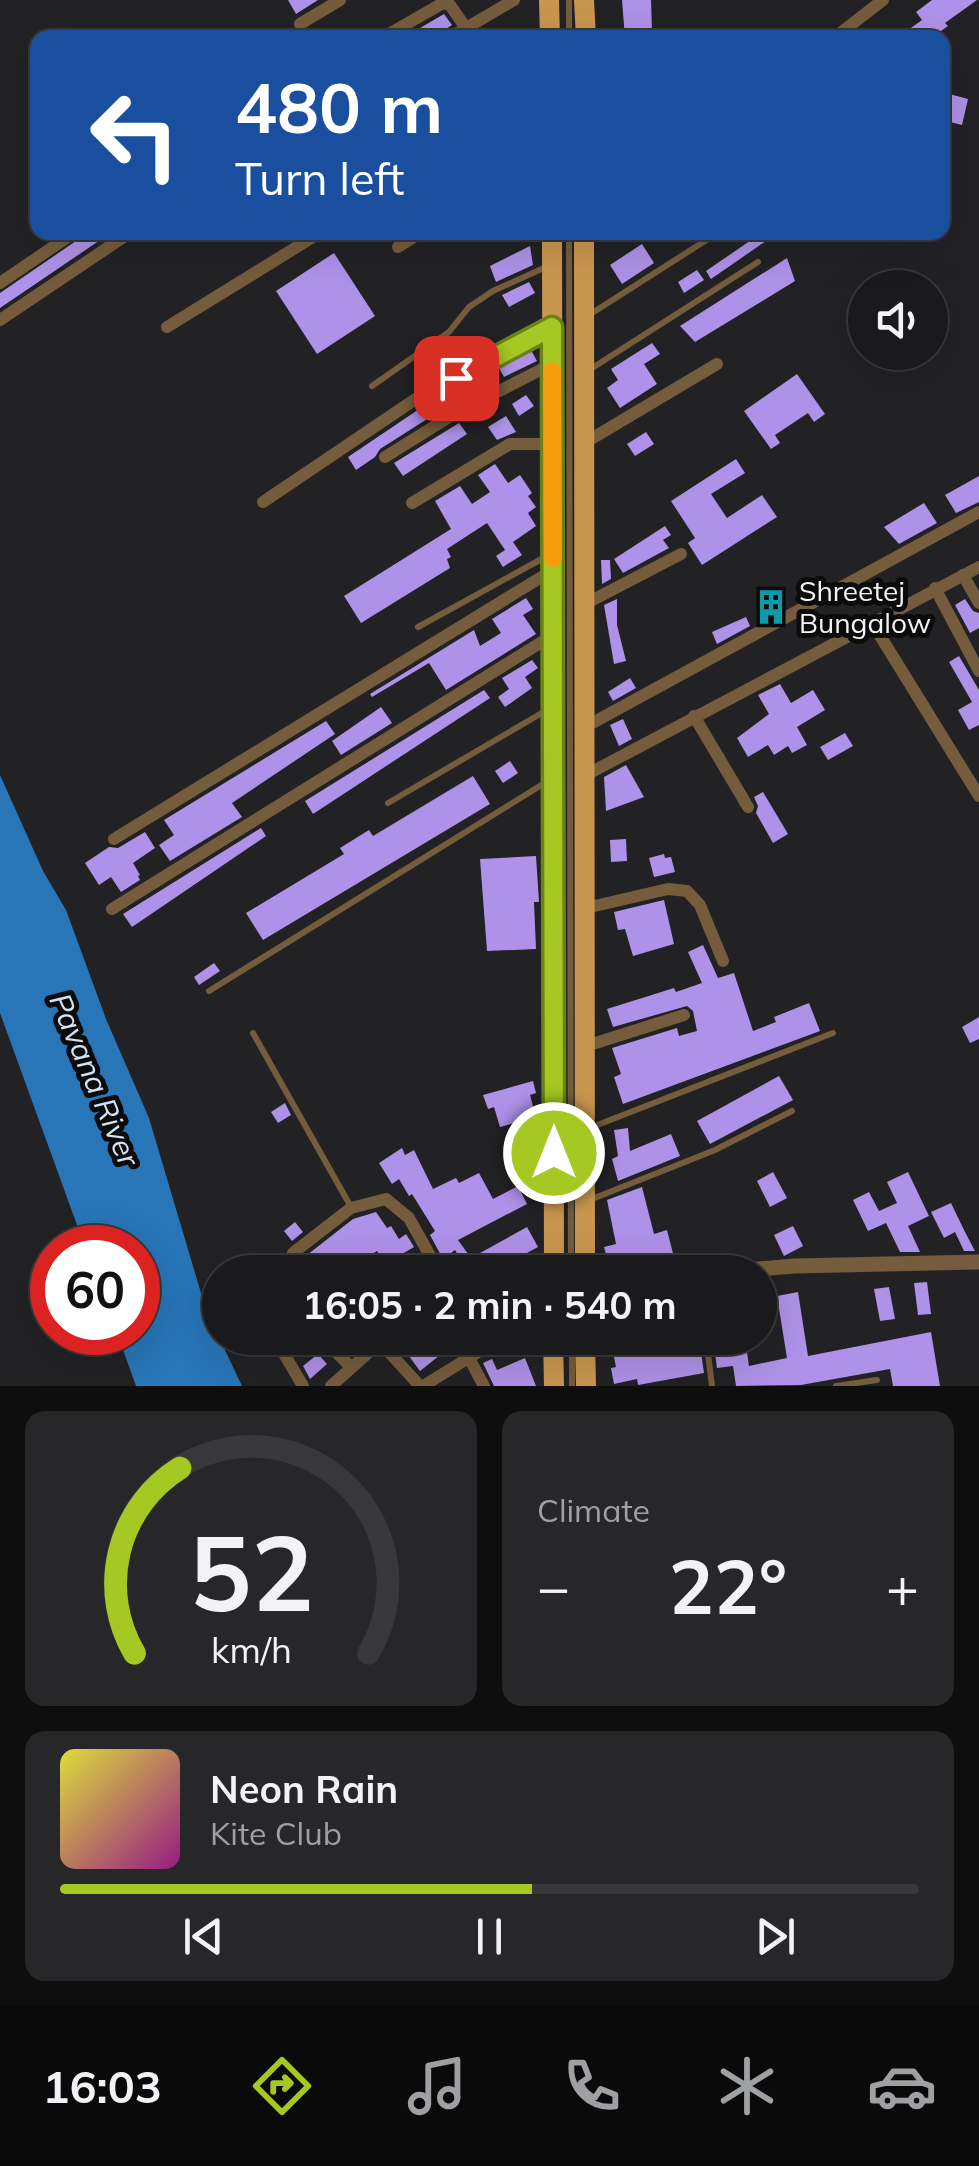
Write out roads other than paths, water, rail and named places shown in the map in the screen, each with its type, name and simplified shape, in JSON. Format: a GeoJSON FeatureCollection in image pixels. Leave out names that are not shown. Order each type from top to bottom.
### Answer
{"type":"FeatureCollection","features":[{"type":"Feature","properties":{"kind":"main road"},"geometry":{"type":"LineString","coordinates":[[549,0],[550,30]]}},
{"type":"Feature","properties":{"kind":"main road"},"geometry":{"type":"LineString","coordinates":[[584,0],[586,30]]}},
{"type":"Feature","properties":{"kind":"main road"},"geometry":{"type":"LineString","coordinates":[[554,1255],[552,264],[557,240]]}},
{"type":"Feature","properties":{"kind":"main road"},"geometry":{"type":"LineString","coordinates":[[584,240],[585,1255]]}},
{"type":"Feature","properties":{"kind":"main road"},"geometry":{"type":"LineString","coordinates":[[553,1355],[554,1386]]}},
{"type":"Feature","properties":{"kind":"main road"},"geometry":{"type":"LineString","coordinates":[[585,1355],[586,1386]]}},
{"type":"Feature","properties":{"kind":"street"},"geometry":{"type":"LineString","coordinates":[[300,24],[340,0]]}},
{"type":"Feature","properties":{"kind":"street"},"geometry":{"type":"LineString","coordinates":[[462,30],[514,0]]}},
{"type":"Feature","properties":{"kind":"street"},"geometry":{"type":"LineString","coordinates":[[844,30],[883,0]]}},
{"type":"Feature","properties":{"kind":"street"},"geometry":{"type":"LineString","coordinates":[[396,30],[443,3],[450,5],[466,28]]}},
{"type":"Feature","properties":{"kind":"street"},"geometry":{"type":"LineString","coordinates":[[0,283],[63,240]]}},
{"type":"Feature","properties":{"kind":"street"},"geometry":{"type":"LineString","coordinates":[[0,320],[119,240]]}},
{"type":"Feature","properties":{"kind":"street"},"geometry":{"type":"LineString","coordinates":[[167,328],[308,240]]}},
{"type":"Feature","properties":{"kind":"street"},"geometry":{"type":"LineString","coordinates":[[398,247],[409,240]]}},
{"type":"Feature","properties":{"kind":"street"},"geometry":{"type":"LineString","coordinates":[[263,502],[432,388],[465,375],[552,327]]}},
{"type":"Feature","properties":{"kind":"street"},"geometry":{"type":"LineString","coordinates":[[384,457],[454,414],[552,364]]}},
{"type":"Feature","properties":{"kind":"street"},"geometry":{"type":"LineString","coordinates":[[586,442],[717,364]]}},
{"type":"Feature","properties":{"kind":"street"},"geometry":{"type":"LineString","coordinates":[[412,503],[510,444],[552,444]]}},
{"type":"Feature","properties":{"kind":"street"},"geometry":{"type":"LineString","coordinates":[[586,726],[979,512]]}},
{"type":"Feature","properties":{"kind":"street"},"geometry":{"type":"LineString","coordinates":[[585,604],[681,554]]}},
{"type":"Feature","properties":{"kind":"street"},"geometry":{"type":"LineString","coordinates":[[114,839],[553,562]]}},
{"type":"Feature","properties":{"kind":"street"},"geometry":{"type":"LineString","coordinates":[[586,775],[979,566]]}},
{"type":"Feature","properties":{"kind":"street"},"geometry":{"type":"LineString","coordinates":[[963,575],[979,604]]}},
{"type":"Feature","properties":{"kind":"street"},"geometry":{"type":"LineString","coordinates":[[935,588],[979,671]]}},
{"type":"Feature","properties":{"kind":"street"},"geometry":{"type":"LineString","coordinates":[[871,621],[979,796]]}},
{"type":"Feature","properties":{"kind":"street"},"geometry":{"type":"LineString","coordinates":[[112,909],[553,635]]}},
{"type":"Feature","properties":{"kind":"street"},"geometry":{"type":"LineString","coordinates":[[694,716],[748,807]]}},
{"type":"Feature","properties":{"kind":"street"},"geometry":{"type":"LineString","coordinates":[[586,908],[668,889],[687,891],[700,905],[723,961]]}},
{"type":"Feature","properties":{"kind":"street"},"geometry":{"type":"LineString","coordinates":[[586,1046],[684,1016]]}},
{"type":"Feature","properties":{"kind":"street"},"geometry":{"type":"LineString","coordinates":[[293,1255],[351,1208],[386,1199],[409,1218],[430,1255]]}},
{"type":"Feature","properties":{"kind":"street"},"geometry":{"type":"LineString","coordinates":[[777,1267],[979,1262]]}},
{"type":"Feature","properties":{"kind":"street"},"geometry":{"type":"LineString","coordinates":[[331,1386],[372,1348],[382,1346],[422,1386],[470,1355]]}},
{"type":"Feature","properties":{"kind":"street"},"geometry":{"type":"LineString","coordinates":[[285,1355],[303,1386]]}},
{"type":"Feature","properties":{"kind":"street"},"geometry":{"type":"LineString","coordinates":[[340,1355],[352,1367]]}},
{"type":"Feature","properties":{"kind":"street"},"geometry":{"type":"LineString","coordinates":[[468,1358],[484,1386]]}},
{"type":"Feature","properties":{"kind":"lane"},"geometry":{"type":"LineString","coordinates":[[569,0],[569,30]]}},
{"type":"Feature","properties":{"kind":"lane"},"geometry":{"type":"LineString","coordinates":[[558,240],[571,1255]]}},
{"type":"Feature","properties":{"kind":"lane"},"geometry":{"type":"LineString","coordinates":[[584,318],[707,240]]}},
{"type":"Feature","properties":{"kind":"lane"},"geometry":{"type":"LineString","coordinates":[[584,374],[758,262]]}},
{"type":"Feature","properties":{"kind":"lane"},"geometry":{"type":"LineString","coordinates":[[372,386],[449,332],[469,306],[552,264]]}},
{"type":"Feature","properties":{"kind":"lane"},"geometry":{"type":"LineString","coordinates":[[418,627],[553,562]]}},
{"type":"Feature","properties":{"kind":"lane"},"geometry":{"type":"LineString","coordinates":[[388,803],[553,706]]}},
{"type":"Feature","properties":{"kind":"lane"},"geometry":{"type":"LineString","coordinates":[[209,991],[553,778]]}},
{"type":"Feature","properties":{"kind":"lane"},"geometry":{"type":"LineString","coordinates":[[586,1129],[833,1033]]}},
{"type":"Feature","properties":{"kind":"lane"},"geometry":{"type":"LineString","coordinates":[[254,1034],[351,1208]]}},
{"type":"Feature","properties":{"kind":"lane"},"geometry":{"type":"LineString","coordinates":[[587,1201],[715,1150],[792,1111]]}},
{"type":"Feature","properties":{"kind":"lane"},"geometry":{"type":"LineString","coordinates":[[572,1355],[572,1386]]}},
{"type":"Feature","properties":{"kind":"lane"},"geometry":{"type":"LineString","coordinates":[[708,1355],[712,1386]]}},
{"type":"Feature","properties":{"kind":"lane"},"geometry":{"type":"LineString","coordinates":[[836,1386],[876,1380]]}},
{"type":"Feature","properties":{"kind":"water","name":"Pavana River"},"geometry":{"type":"Polygon","coordinates":[[[0,775],[43,871],[66,910],[106,1019],[149,1118],[202,1297],[202,1355],[227,1355],[242,1386],[136,1386],[125,1355],[160,1355],[160,1225],[77,1225],[0,1013],[0,775]]]}},
{"type":"Feature","properties":{"kind":"place","name":"Shreetej Bungalow"},"geometry":{"type":"Point","coordinates":[771,607]}}]}
